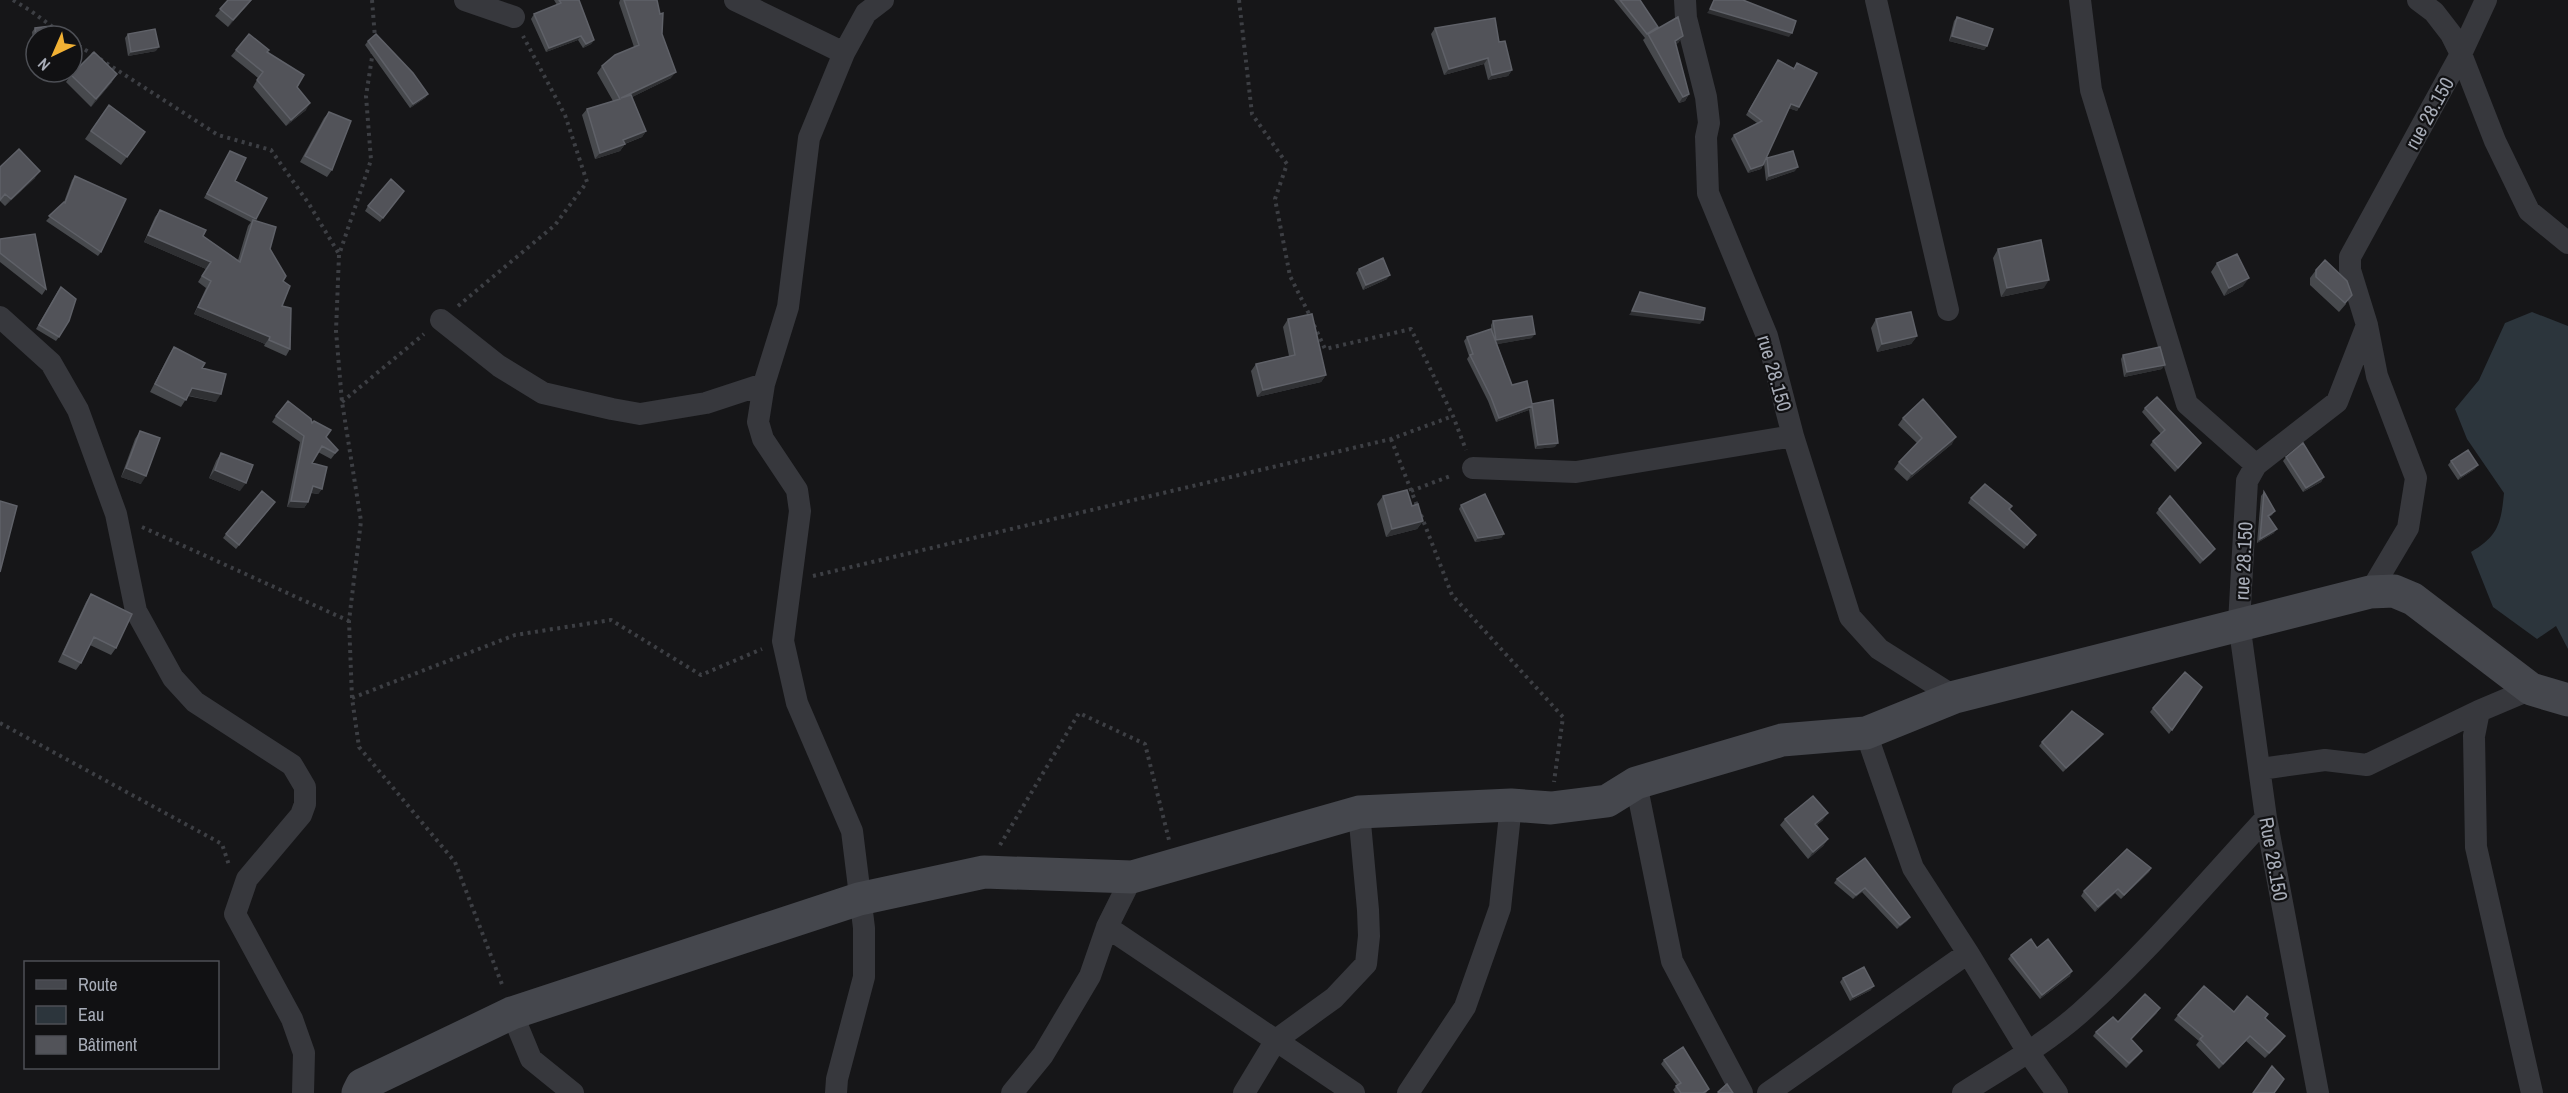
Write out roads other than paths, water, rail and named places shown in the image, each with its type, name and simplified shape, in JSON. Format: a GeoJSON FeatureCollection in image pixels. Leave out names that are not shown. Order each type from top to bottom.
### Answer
{"type":"FeatureCollection","features":[{"type":"Feature","properties":{"kind":"street"},"geometry":{"type":"LineString","coordinates":[[465,0],[514,17]]}},
{"type":"Feature","properties":{"kind":"street"},"geometry":{"type":"LineString","coordinates":[[735,0],[844,53]]}},
{"type":"Feature","properties":{"kind":"street"},"geometry":{"type":"LineString","coordinates":[[837,1093],[837,1079],[864,977],[864,928],[852,831],[797,703],[783,641],[800,511],[797,490],[763,439],[758,422],[764,384],[788,307],[809,138],[844,53],[866,13],[883,0]]}},
{"type":"Feature","properties":{"kind":"street","name":"rue 28.150"},"geometry":{"type":"LineString","coordinates":[[1685,0],[1686,18],[1706,97],[1709,123],[1706,136],[1708,193],[1767,336],[1793,436],[1850,617],[1879,649],[1955,697]]}},
{"type":"Feature","properties":{"kind":"street"},"geometry":{"type":"LineString","coordinates":[[1876,0],[1948,310]]}},
{"type":"Feature","properties":{"kind":"street"},"geometry":{"type":"LineString","coordinates":[[2080,0],[2091,90],[2187,404],[2256,465],[2337,402],[2367,325]]}},
{"type":"Feature","properties":{"kind":"street"},"geometry":{"type":"LineString","coordinates":[[2418,0],[2434,12],[2451,34],[2495,141],[2529,210],[2568,243]]}},
{"type":"Feature","properties":{"kind":"street","name":"rue 28.150"},"geometry":{"type":"LineString","coordinates":[[2370,592],[2408,528],[2416,478],[2377,376],[2367,325],[2350,270],[2350,257],[2461,54],[2486,0]]}},
{"type":"Feature","properties":{"kind":"street"},"geometry":{"type":"LineString","coordinates":[[0,317],[51,363],[78,410],[116,514],[136,611],[173,678],[195,702],[292,765],[305,787],[305,804],[301,815],[247,879],[236,914],[292,1019],[304,1053],[303,1093]]}},
{"type":"Feature","properties":{"kind":"street"},"geometry":{"type":"LineString","coordinates":[[441,320],[499,366],[543,393],[612,409],[640,414],[706,404],[764,384]]}},
{"type":"Feature","properties":{"kind":"street"},"geometry":{"type":"LineString","coordinates":[[1473,468],[1576,471],[1793,436]]}},
{"type":"Feature","properties":{"kind":"street","name":"rue 28.150"},"geometry":{"type":"LineString","coordinates":[[358,1093],[362,1085],[512,1013],[859,899],[984,872],[1132,877],[1359,812],[1511,805],[1551,808],[1607,801],[1636,783],[1782,740],[1866,733],[1955,697],[2239,623],[2247,482],[2256,465]]}},
{"type":"Feature","properties":{"kind":"street"},"geometry":{"type":"LineString","coordinates":[[2239,623],[2370,592],[2394,591],[2413,599],[2530,689],[2568,700]]}},
{"type":"Feature","properties":{"kind":"street","name":"Rue 28.150"},"geometry":{"type":"LineString","coordinates":[[2239,623],[2266,818],[2318,1093]]}},
{"type":"Feature","properties":{"kind":"street"},"geometry":{"type":"LineString","coordinates":[[2261,770],[2325,760],[2367,765],[2530,689]]}},
{"type":"Feature","properties":{"kind":"street"},"geometry":{"type":"LineString","coordinates":[[2480,711],[2474,736],[2476,847],[2532,1093]]}},
{"type":"Feature","properties":{"kind":"street"},"geometry":{"type":"LineString","coordinates":[[1866,733],[1913,868],[2028,1052],[2057,1093]]}},
{"type":"Feature","properties":{"kind":"street"},"geometry":{"type":"LineString","coordinates":[[1636,783],[1672,961],[1742,1093]]}},
{"type":"Feature","properties":{"kind":"street"},"geometry":{"type":"LineString","coordinates":[[1413,1091],[1466,1007],[1500,908],[1511,805]]}},
{"type":"Feature","properties":{"kind":"street"},"geometry":{"type":"LineString","coordinates":[[1244,1093],[1276,1040],[1334,998],[1366,964],[1368,927],[1359,812]]}},
{"type":"Feature","properties":{"kind":"street"},"geometry":{"type":"LineString","coordinates":[[1963,1093],[2028,1052],[2078,1014],[2150,947],[2266,818]]}},
{"type":"Feature","properties":{"kind":"street"},"geometry":{"type":"LineString","coordinates":[[1012,1093],[1043,1054],[1090,976],[1107,927],[1132,877]]}},
{"type":"Feature","properties":{"kind":"street"},"geometry":{"type":"LineString","coordinates":[[1107,927],[1354,1093]]}},
{"type":"Feature","properties":{"kind":"street"},"geometry":{"type":"LineString","coordinates":[[1768,1093],[1968,953]]}},
{"type":"Feature","properties":{"kind":"street"},"geometry":{"type":"LineString","coordinates":[[512,1013],[531,1059],[573,1093]]}},
{"type":"Feature","properties":{"kind":"water"},"geometry":{"type":"Polygon","coordinates":[[[2532,312],[2568,326],[2568,649],[2556,626],[2537,639],[2493,607],[2471,552],[2493,534],[2499,521],[2504,493],[2467,439],[2455,409],[2479,380],[2505,323],[2532,312]]]}}]}
